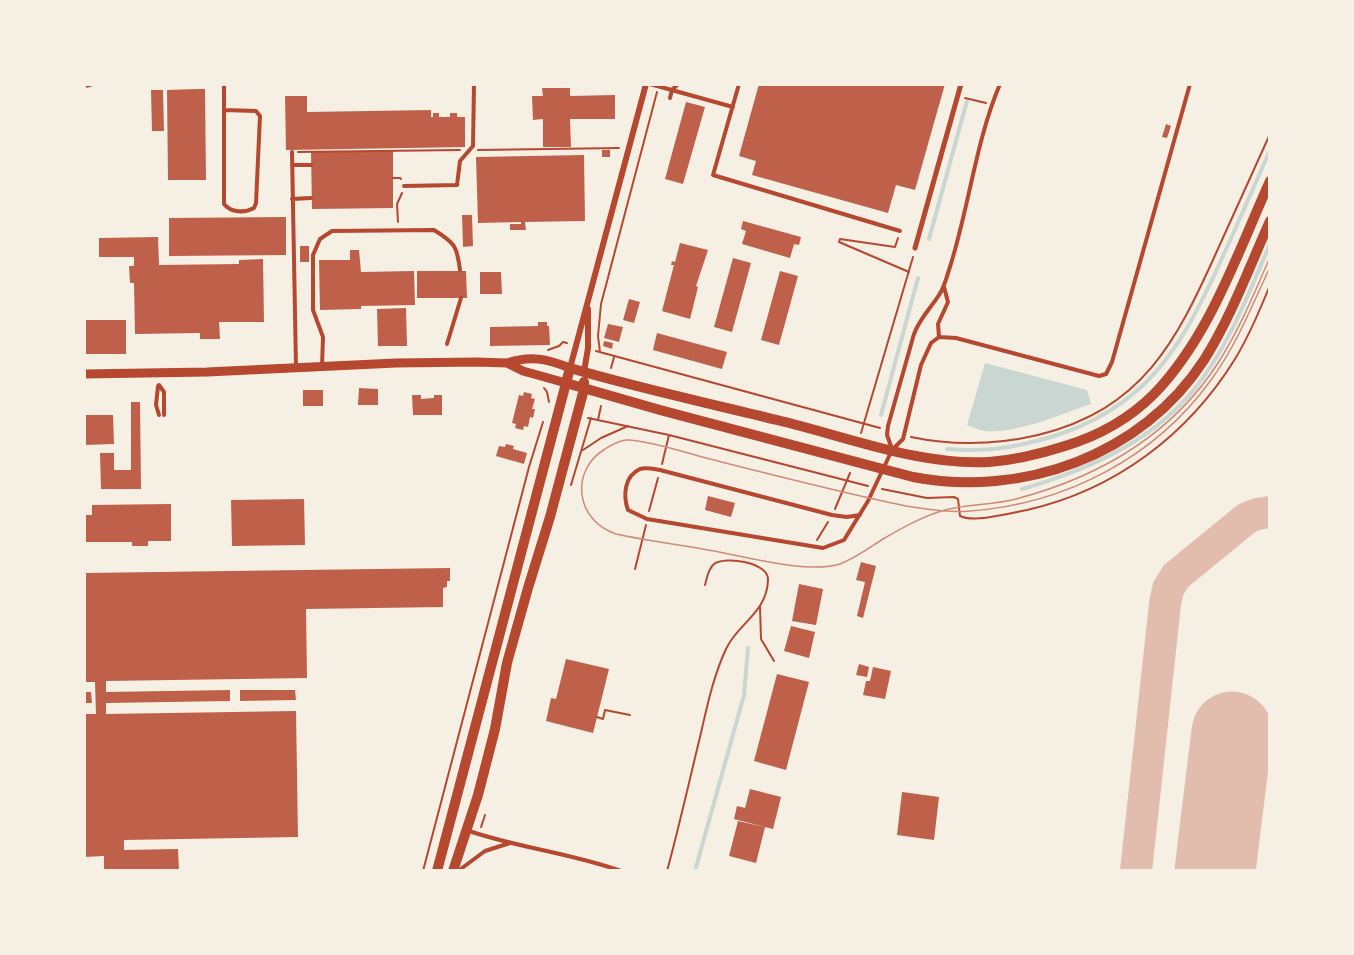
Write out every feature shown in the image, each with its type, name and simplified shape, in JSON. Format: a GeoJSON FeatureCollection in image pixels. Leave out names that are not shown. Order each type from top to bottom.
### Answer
{"type":"FeatureCollection","features":[{"type":"Feature","properties":{"kind":"main road"},"geometry":{"type":"LineString","coordinates":[[437,871],[570,368],[922,457],[960,461],[1009,459],[1071,444],[1122,421],[1153,395],[1174,371],[1193,344],[1214,305],[1270,181]]}},
{"type":"Feature","properties":{"kind":"main road"},"geometry":{"type":"LineString","coordinates":[[566,383],[913,477],[937,481],[981,482],[1014,480],[1040,475],[1076,463],[1125,437],[1161,410],[1202,363],[1226,321],[1270,221]]}},
{"type":"Feature","properties":{"kind":"main road"},"geometry":{"type":"LineString","coordinates":[[453,871],[495,729],[512,643],[550,517],[584,389],[584,372]]}},
{"type":"Feature","properties":{"kind":"main road"},"geometry":{"type":"LineString","coordinates":[[449,825],[466,830]]}},
{"type":"Feature","properties":{"kind":"street"},"geometry":{"type":"LineString","coordinates":[[84,85],[90,84]]}},
{"type":"Feature","properties":{"kind":"street"},"geometry":{"type":"LineString","coordinates":[[84,374],[322,368],[396,363],[507,363],[523,357],[554,362],[570,368],[628,148],[648,84]]}},
{"type":"Feature","properties":{"kind":"street"},"geometry":{"type":"LineString","coordinates":[[915,248],[961,84]]}},
{"type":"Feature","properties":{"kind":"street"},"geometry":{"type":"LineString","coordinates":[[584,372],[588,348],[588,302]]}},
{"type":"Feature","properties":{"kind":"street"},"geometry":{"type":"LineString","coordinates":[[507,363],[523,371],[566,383]]}},
{"type":"Feature","properties":{"kind":"lane"},"geometry":{"type":"LineString","coordinates":[[147,84],[189,84]]}},
{"type":"Feature","properties":{"kind":"lane"},"geometry":{"type":"LineString","coordinates":[[224,84],[224,110],[224,204],[228,209],[234,211],[246,211],[254,208],[256,203],[260,116],[256,111],[224,110]]}},
{"type":"Feature","properties":{"kind":"lane"},"geometry":{"type":"LineString","coordinates":[[404,186],[457,185],[460,161],[473,146],[474,84]]}},
{"type":"Feature","properties":{"kind":"lane"},"geometry":{"type":"LineString","coordinates":[[648,84],[733,107]]}},
{"type":"Feature","properties":{"kind":"lane"},"geometry":{"type":"LineString","coordinates":[[670,98],[672,90],[678,84]]}},
{"type":"Feature","properties":{"kind":"lane"},"geometry":{"type":"LineString","coordinates":[[740,84],[713,175],[900,231]]}},
{"type":"Feature","properties":{"kind":"lane"},"geometry":{"type":"LineString","coordinates":[[892,450],[887,435],[888,426],[914,334],[918,322],[944,286],[963,219],[968,190],[1000,84]]}},
{"type":"Feature","properties":{"kind":"lane"},"geometry":{"type":"LineString","coordinates":[[860,515],[847,517],[832,515],[660,470],[639,470],[631,476],[624,498],[628,510],[647,519],[823,548],[844,540],[860,515],[875,488],[892,450],[903,439],[921,365],[926,352],[939,337],[956,338],[1099,376],[1106,374],[1113,362],[1190,84]]}},
{"type":"Feature","properties":{"kind":"lane"},"geometry":{"type":"LineString","coordinates":[[293,152],[296,368]]}},
{"type":"Feature","properties":{"kind":"lane"},"geometry":{"type":"LineString","coordinates":[[292,165],[311,165]]}},
{"type":"Feature","properties":{"kind":"lane"},"geometry":{"type":"LineString","coordinates":[[292,199],[311,198]]}},
{"type":"Feature","properties":{"kind":"lane"},"geometry":{"type":"LineString","coordinates":[[322,368],[323,337],[313,310],[314,255],[320,240],[332,231],[434,230],[458,251],[460,270]]}},
{"type":"Feature","properties":{"kind":"lane"},"geometry":{"type":"LineString","coordinates":[[939,337],[938,324],[948,302],[944,286]]}},
{"type":"Feature","properties":{"kind":"lane"},"geometry":{"type":"LineString","coordinates":[[447,344],[461,298]]}},
{"type":"Feature","properties":{"kind":"lane"},"geometry":{"type":"LineString","coordinates":[[159,385],[164,392],[161,415],[156,405],[159,385]]}},
{"type":"Feature","properties":{"kind":"lane"},"geometry":{"type":"LineString","coordinates":[[466,830],[621,871]]}},
{"type":"Feature","properties":{"kind":"lane"},"geometry":{"type":"LineString","coordinates":[[458,871],[485,851],[511,843]]}},
{"type":"Feature","properties":{"kind":"path"},"geometry":{"type":"LineString","coordinates":[[658,87],[602,304],[598,336],[600,352],[880,428]]}},
{"type":"Feature","properties":{"kind":"path"},"geometry":{"type":"LineString","coordinates":[[957,96],[992,105]]}},
{"type":"Feature","properties":{"kind":"path"},"geometry":{"type":"LineString","coordinates":[[911,437],[978,444],[1020,439],[1050,432],[1078,421],[1099,411],[1126,393],[1154,366],[1170,345],[1190,311],[1270,134]]}},
{"type":"Feature","properties":{"kind":"path"},"geometry":{"type":"LineString","coordinates":[[293,152],[628,148]]}},
{"type":"Feature","properties":{"kind":"path"},"geometry":{"type":"LineString","coordinates":[[393,178],[400,178],[404,186],[398,204],[399,231]]}},
{"type":"Feature","properties":{"kind":"path"},"geometry":{"type":"LineString","coordinates":[[900,231],[895,247],[840,239],[839,242],[909,272]]}},
{"type":"Feature","properties":{"kind":"path"},"geometry":{"type":"LineString","coordinates":[[860,435],[911,263]]}},
{"type":"Feature","properties":{"kind":"path"},"geometry":{"type":"LineString","coordinates":[[552,348],[563,342],[567,343]]}},
{"type":"Feature","properties":{"kind":"path"},"geometry":{"type":"LineString","coordinates":[[543,384],[548,392],[548,406]]}},
{"type":"Feature","properties":{"kind":"path"},"geometry":{"type":"LineString","coordinates":[[423,871],[529,467],[545,416]]}},
{"type":"Feature","properties":{"kind":"path"},"geometry":{"type":"LineString","coordinates":[[568,494],[591,418],[669,435],[875,488],[927,498],[954,497],[960,504]]}},
{"type":"Feature","properties":{"kind":"path"},"geometry":{"type":"LineString","coordinates":[[581,451],[601,438],[628,426]]}},
{"type":"Feature","properties":{"kind":"path"},"geometry":{"type":"LineString","coordinates":[[635,569],[667,451],[669,435]]}},
{"type":"Feature","properties":{"kind":"path"},"geometry":{"type":"LineString","coordinates":[[836,505],[850,473]]}},
{"type":"Feature","properties":{"kind":"path"},"geometry":{"type":"LineString","coordinates":[[916,490],[916,496]]}},
{"type":"Feature","properties":{"kind":"path"},"geometry":{"type":"LineString","coordinates":[[819,536],[826,525]]}},
{"type":"Feature","properties":{"kind":"path"},"geometry":{"type":"LineString","coordinates":[[667,871],[711,691],[727,647],[757,612],[768,580],[766,571],[760,566],[724,560],[709,569],[705,585]]}},
{"type":"Feature","properties":{"kind":"path"},"geometry":{"type":"LineString","coordinates":[[760,604],[761,639],[774,661]]}},
{"type":"Feature","properties":{"kind":"path"},"geometry":{"type":"LineString","coordinates":[[597,717],[603,719],[605,710],[630,715]]}},
{"type":"Feature","properties":{"kind":"path"},"geometry":{"type":"LineString","coordinates":[[479,834],[486,808]]}},
{"type":"Feature","properties":{"kind":"shaded area"},"geometry":{"type":"Polygon","coordinates":[[[985,363],[1087,390],[1091,404],[1011,429],[985,431],[973,428],[967,425],[985,363]]]}},
{"type":"Feature","properties":{"kind":"building"},"geometry":{"type":"Polygon","coordinates":[[[759,84],[945,84],[915,190],[896,185],[888,213],[752,175],[756,161],[739,156],[759,84]]]}},
{"type":"Feature","properties":{"kind":"building"},"geometry":{"type":"Polygon","coordinates":[[[542,88],[570,88],[570,96],[615,95],[615,119],[570,119],[571,147],[543,147],[543,119],[533,120],[532,96],[543,96],[542,88]]]}},
{"type":"Feature","properties":{"kind":"building"},"geometry":{"type":"Polygon","coordinates":[[[205,89],[206,180],[168,180],[167,90],[205,89]]]}},
{"type":"Feature","properties":{"kind":"building"},"geometry":{"type":"Polygon","coordinates":[[[151,90],[163,90],[164,131],[152,131],[151,90]]]}},
{"type":"Feature","properties":{"kind":"building"},"geometry":{"type":"Polygon","coordinates":[[[285,96],[307,96],[307,112],[431,110],[431,117],[433,113],[439,113],[439,117],[450,117],[450,113],[457,113],[457,117],[465,117],[465,147],[286,150],[285,96]]]}},
{"type":"Feature","properties":{"kind":"building"},"geometry":{"type":"Polygon","coordinates":[[[686,102],[705,107],[683,184],[665,179],[686,102]]]}},
{"type":"Feature","properties":{"kind":"building"},"geometry":{"type":"Polygon","coordinates":[[[1166,124],[1171,126],[1167,138],[1162,137],[1166,124]]]}},
{"type":"Feature","properties":{"kind":"building"},"geometry":{"type":"Polygon","coordinates":[[[602,150],[610,150],[610,157],[602,157],[602,150]]]}},
{"type":"Feature","properties":{"kind":"building"},"geometry":{"type":"Polygon","coordinates":[[[393,151],[393,208],[312,209],[311,152],[393,151]]]}},
{"type":"Feature","properties":{"kind":"building"},"geometry":{"type":"Polygon","coordinates":[[[584,155],[585,221],[525,222],[526,230],[510,230],[510,224],[521,224],[521,222],[478,223],[476,157],[584,155]]]}},
{"type":"Feature","properties":{"kind":"building"},"geometry":{"type":"Polygon","coordinates":[[[462,215],[472,215],[473,246],[463,247],[462,215]]]}},
{"type":"Feature","properties":{"kind":"building"},"geometry":{"type":"Polygon","coordinates":[[[286,217],[286,255],[169,256],[169,218],[286,217]]]}},
{"type":"Feature","properties":{"kind":"building"},"geometry":{"type":"Polygon","coordinates":[[[743,221],[801,237],[799,245],[794,244],[790,258],[742,244],[746,231],[741,229],[743,221]]]}},
{"type":"Feature","properties":{"kind":"building"},"geometry":{"type":"Polygon","coordinates":[[[158,237],[159,265],[239,264],[239,260],[263,259],[264,322],[219,322],[220,339],[200,339],[200,333],[135,334],[134,283],[130,283],[129,266],[134,266],[134,257],[99,257],[99,238],[158,237]]]}},
{"type":"Feature","properties":{"kind":"building"},"geometry":{"type":"Polygon","coordinates":[[[680,243],[708,250],[696,286],[698,287],[690,319],[662,311],[674,265],[671,265],[672,261],[675,262],[680,243]]]}},
{"type":"Feature","properties":{"kind":"building"},"geometry":{"type":"Polygon","coordinates":[[[300,246],[309,246],[309,262],[300,262],[300,246]]]}},
{"type":"Feature","properties":{"kind":"building"},"geometry":{"type":"Polygon","coordinates":[[[350,250],[359,250],[361,272],[414,271],[415,305],[361,306],[361,309],[320,310],[319,260],[350,260],[350,250]]]}},
{"type":"Feature","properties":{"kind":"building"},"geometry":{"type":"Polygon","coordinates":[[[733,258],[751,263],[732,332],[714,327],[733,258]]]}},
{"type":"Feature","properties":{"kind":"building"},"geometry":{"type":"Polygon","coordinates":[[[417,271],[466,271],[467,298],[417,298],[417,271]]]}},
{"type":"Feature","properties":{"kind":"building"},"geometry":{"type":"Polygon","coordinates":[[[780,271],[798,276],[779,345],[761,340],[780,271]]]}},
{"type":"Feature","properties":{"kind":"building"},"geometry":{"type":"Polygon","coordinates":[[[480,272],[501,272],[502,294],[480,294],[480,272]]]}},
{"type":"Feature","properties":{"kind":"building"},"geometry":{"type":"Polygon","coordinates":[[[629,299],[640,302],[634,323],[623,320],[629,299]]]}},
{"type":"Feature","properties":{"kind":"building"},"geometry":{"type":"Polygon","coordinates":[[[406,308],[407,346],[378,346],[377,309],[406,308]]]}},
{"type":"Feature","properties":{"kind":"building"},"geometry":{"type":"Polygon","coordinates":[[[84,320],[126,320],[126,354],[84,354],[84,320]]]}},
{"type":"Feature","properties":{"kind":"building"},"geometry":{"type":"Polygon","coordinates":[[[538,322],[547,322],[550,345],[490,346],[490,327],[538,326],[538,322]]]}},
{"type":"Feature","properties":{"kind":"building"},"geometry":{"type":"Polygon","coordinates":[[[608,324],[623,327],[619,342],[604,338],[608,324]]]}},
{"type":"Feature","properties":{"kind":"building"},"geometry":{"type":"Polygon","coordinates":[[[657,333],[727,352],[722,369],[653,350],[657,333]]]}},
{"type":"Feature","properties":{"kind":"building"},"geometry":{"type":"Polygon","coordinates":[[[604,341],[613,343],[612,349],[603,346],[604,341]]]}},
{"type":"Feature","properties":{"kind":"building"},"geometry":{"type":"Polygon","coordinates":[[[359,388],[378,389],[378,405],[358,405],[359,388]]]}},
{"type":"Feature","properties":{"kind":"building"},"geometry":{"type":"Polygon","coordinates":[[[303,390],[323,390],[323,406],[303,406],[303,390]]]}},
{"type":"Feature","properties":{"kind":"building"},"geometry":{"type":"Polygon","coordinates":[[[524,392],[532,394],[531,398],[535,399],[532,409],[535,409],[528,427],[524,426],[523,430],[515,428],[516,424],[512,423],[519,395],[523,396],[524,392]]]}},
{"type":"Feature","properties":{"kind":"building"},"geometry":{"type":"Polygon","coordinates":[[[412,395],[421,395],[421,399],[442,395],[442,415],[413,415],[412,395]]]}},
{"type":"Feature","properties":{"kind":"building"},"geometry":{"type":"Polygon","coordinates":[[[131,402],[140,402],[141,489],[101,489],[100,453],[114,453],[114,470],[131,470],[131,402]]]}},
{"type":"Feature","properties":{"kind":"building"},"geometry":{"type":"Polygon","coordinates":[[[84,415],[113,415],[114,444],[84,445],[84,415]]]}},
{"type":"Feature","properties":{"kind":"building"},"geometry":{"type":"Polygon","coordinates":[[[506,444],[514,446],[513,449],[527,453],[524,464],[496,456],[499,446],[505,447],[506,444]]]}},
{"type":"Feature","properties":{"kind":"building"},"geometry":{"type":"Polygon","coordinates":[[[708,496],[735,503],[731,517],[705,510],[708,496]]]}},
{"type":"Feature","properties":{"kind":"building"},"geometry":{"type":"Polygon","coordinates":[[[304,499],[305,545],[232,546],[231,500],[304,499]]]}},
{"type":"Feature","properties":{"kind":"building"},"geometry":{"type":"Polygon","coordinates":[[[171,504],[171,541],[148,541],[148,546],[132,546],[132,542],[84,542],[84,515],[92,515],[92,505],[171,504]]]}},
{"type":"Feature","properties":{"kind":"building"},"geometry":{"type":"Polygon","coordinates":[[[861,562],[876,566],[863,618],[857,616],[865,582],[856,580],[861,562]]]}},
{"type":"Feature","properties":{"kind":"building"},"geometry":{"type":"Polygon","coordinates":[[[450,568],[450,581],[447,581],[447,587],[443,588],[443,607],[306,609],[307,678],[106,681],[106,692],[230,690],[230,701],[106,703],[106,714],[296,711],[298,837],[124,840],[124,850],[178,849],[179,871],[104,871],[104,856],[84,857],[84,714],[96,714],[95,682],[84,682],[84,573],[450,568]]]}},
{"type":"Feature","properties":{"kind":"building"},"geometry":{"type":"Polygon","coordinates":[[[799,584],[823,589],[816,625],[792,621],[799,584]]]}},
{"type":"Feature","properties":{"kind":"building"},"geometry":{"type":"Polygon","coordinates":[[[791,626],[815,632],[809,658],[784,651],[791,626]]]}},
{"type":"Feature","properties":{"kind":"building"},"geometry":{"type":"Polygon","coordinates":[[[566,659],[609,669],[593,733],[546,721],[551,698],[556,699],[566,659]]]}},
{"type":"Feature","properties":{"kind":"building"},"geometry":{"type":"Polygon","coordinates":[[[859,664],[869,667],[867,677],[856,675],[859,664]]]}},
{"type":"Feature","properties":{"kind":"building"},"geometry":{"type":"Polygon","coordinates":[[[873,667],[891,671],[885,699],[863,695],[866,681],[870,681],[873,667]]]}},
{"type":"Feature","properties":{"kind":"building"},"geometry":{"type":"Polygon","coordinates":[[[777,674],[809,682],[786,770],[754,761],[777,674]]]}},
{"type":"Feature","properties":{"kind":"building"},"geometry":{"type":"Polygon","coordinates":[[[240,690],[295,690],[296,700],[240,701],[240,690]]]}},
{"type":"Feature","properties":{"kind":"building"},"geometry":{"type":"Polygon","coordinates":[[[84,692],[91,692],[92,703],[84,703],[84,692]]]}},
{"type":"Feature","properties":{"kind":"building"},"geometry":{"type":"Polygon","coordinates":[[[750,789],[781,797],[773,829],[734,819],[737,806],[745,808],[750,789]]]}},
{"type":"Feature","properties":{"kind":"building"},"geometry":{"type":"Polygon","coordinates":[[[902,792],[939,797],[934,840],[897,835],[902,792]]]}},
{"type":"Feature","properties":{"kind":"building"},"geometry":{"type":"Polygon","coordinates":[[[738,821],[765,827],[756,863],[729,856],[738,821]]]}},
{"type":"Feature","properties":{"kind":"waterway"},"geometry":{"type":"LineString","coordinates":[[929,239],[967,101]]}},
{"type":"Feature","properties":{"kind":"waterway"},"geometry":{"type":"LineString","coordinates":[[947,449],[1000,448],[1051,437],[1084,425],[1135,393],[1155,373],[1189,325],[1218,267],[1270,150]]}},
{"type":"Feature","properties":{"kind":"waterway"},"geometry":{"type":"LineString","coordinates":[[1022,489],[1073,472],[1122,449],[1165,419],[1185,400],[1202,379],[1222,347],[1240,313],[1270,244]]}},
{"type":"Feature","properties":{"kind":"waterway"},"geometry":{"type":"LineString","coordinates":[[881,415],[918,278]]}},
{"type":"Feature","properties":{"kind":"waterway"},"geometry":{"type":"LineString","coordinates":[[695,871],[744,695],[748,648]]}},
{"type":"Feature","properties":{"kind":"taxiway"},"geometry":{"type":"LineString","coordinates":[[1136,871],[1168,589],[1176,576],[1247,518],[1270,512]]}},
{"type":"Feature","properties":{"kind":"runway"},"geometry":{"type":"LineString","coordinates":[[1215,871],[1232,732]]}},
{"type":"Feature","properties":{"kind":"tram line"},"geometry":{"type":"LineString","coordinates":[[1270,257],[1226,350],[1199,389],[1178,412],[1155,432],[1104,466],[1047,490],[1007,501],[945,510],[937,513],[921,519],[898,531],[852,559],[827,567],[778,564],[616,534],[603,528],[592,518],[585,507],[582,482],[593,458],[615,443],[626,440],[654,444],[756,471],[906,506],[938,510],[946,511],[962,511],[1005,507],[1040,499],[1105,472],[1135,454],[1188,408],[1211,380],[1228,353],[1270,267]]}}]}
